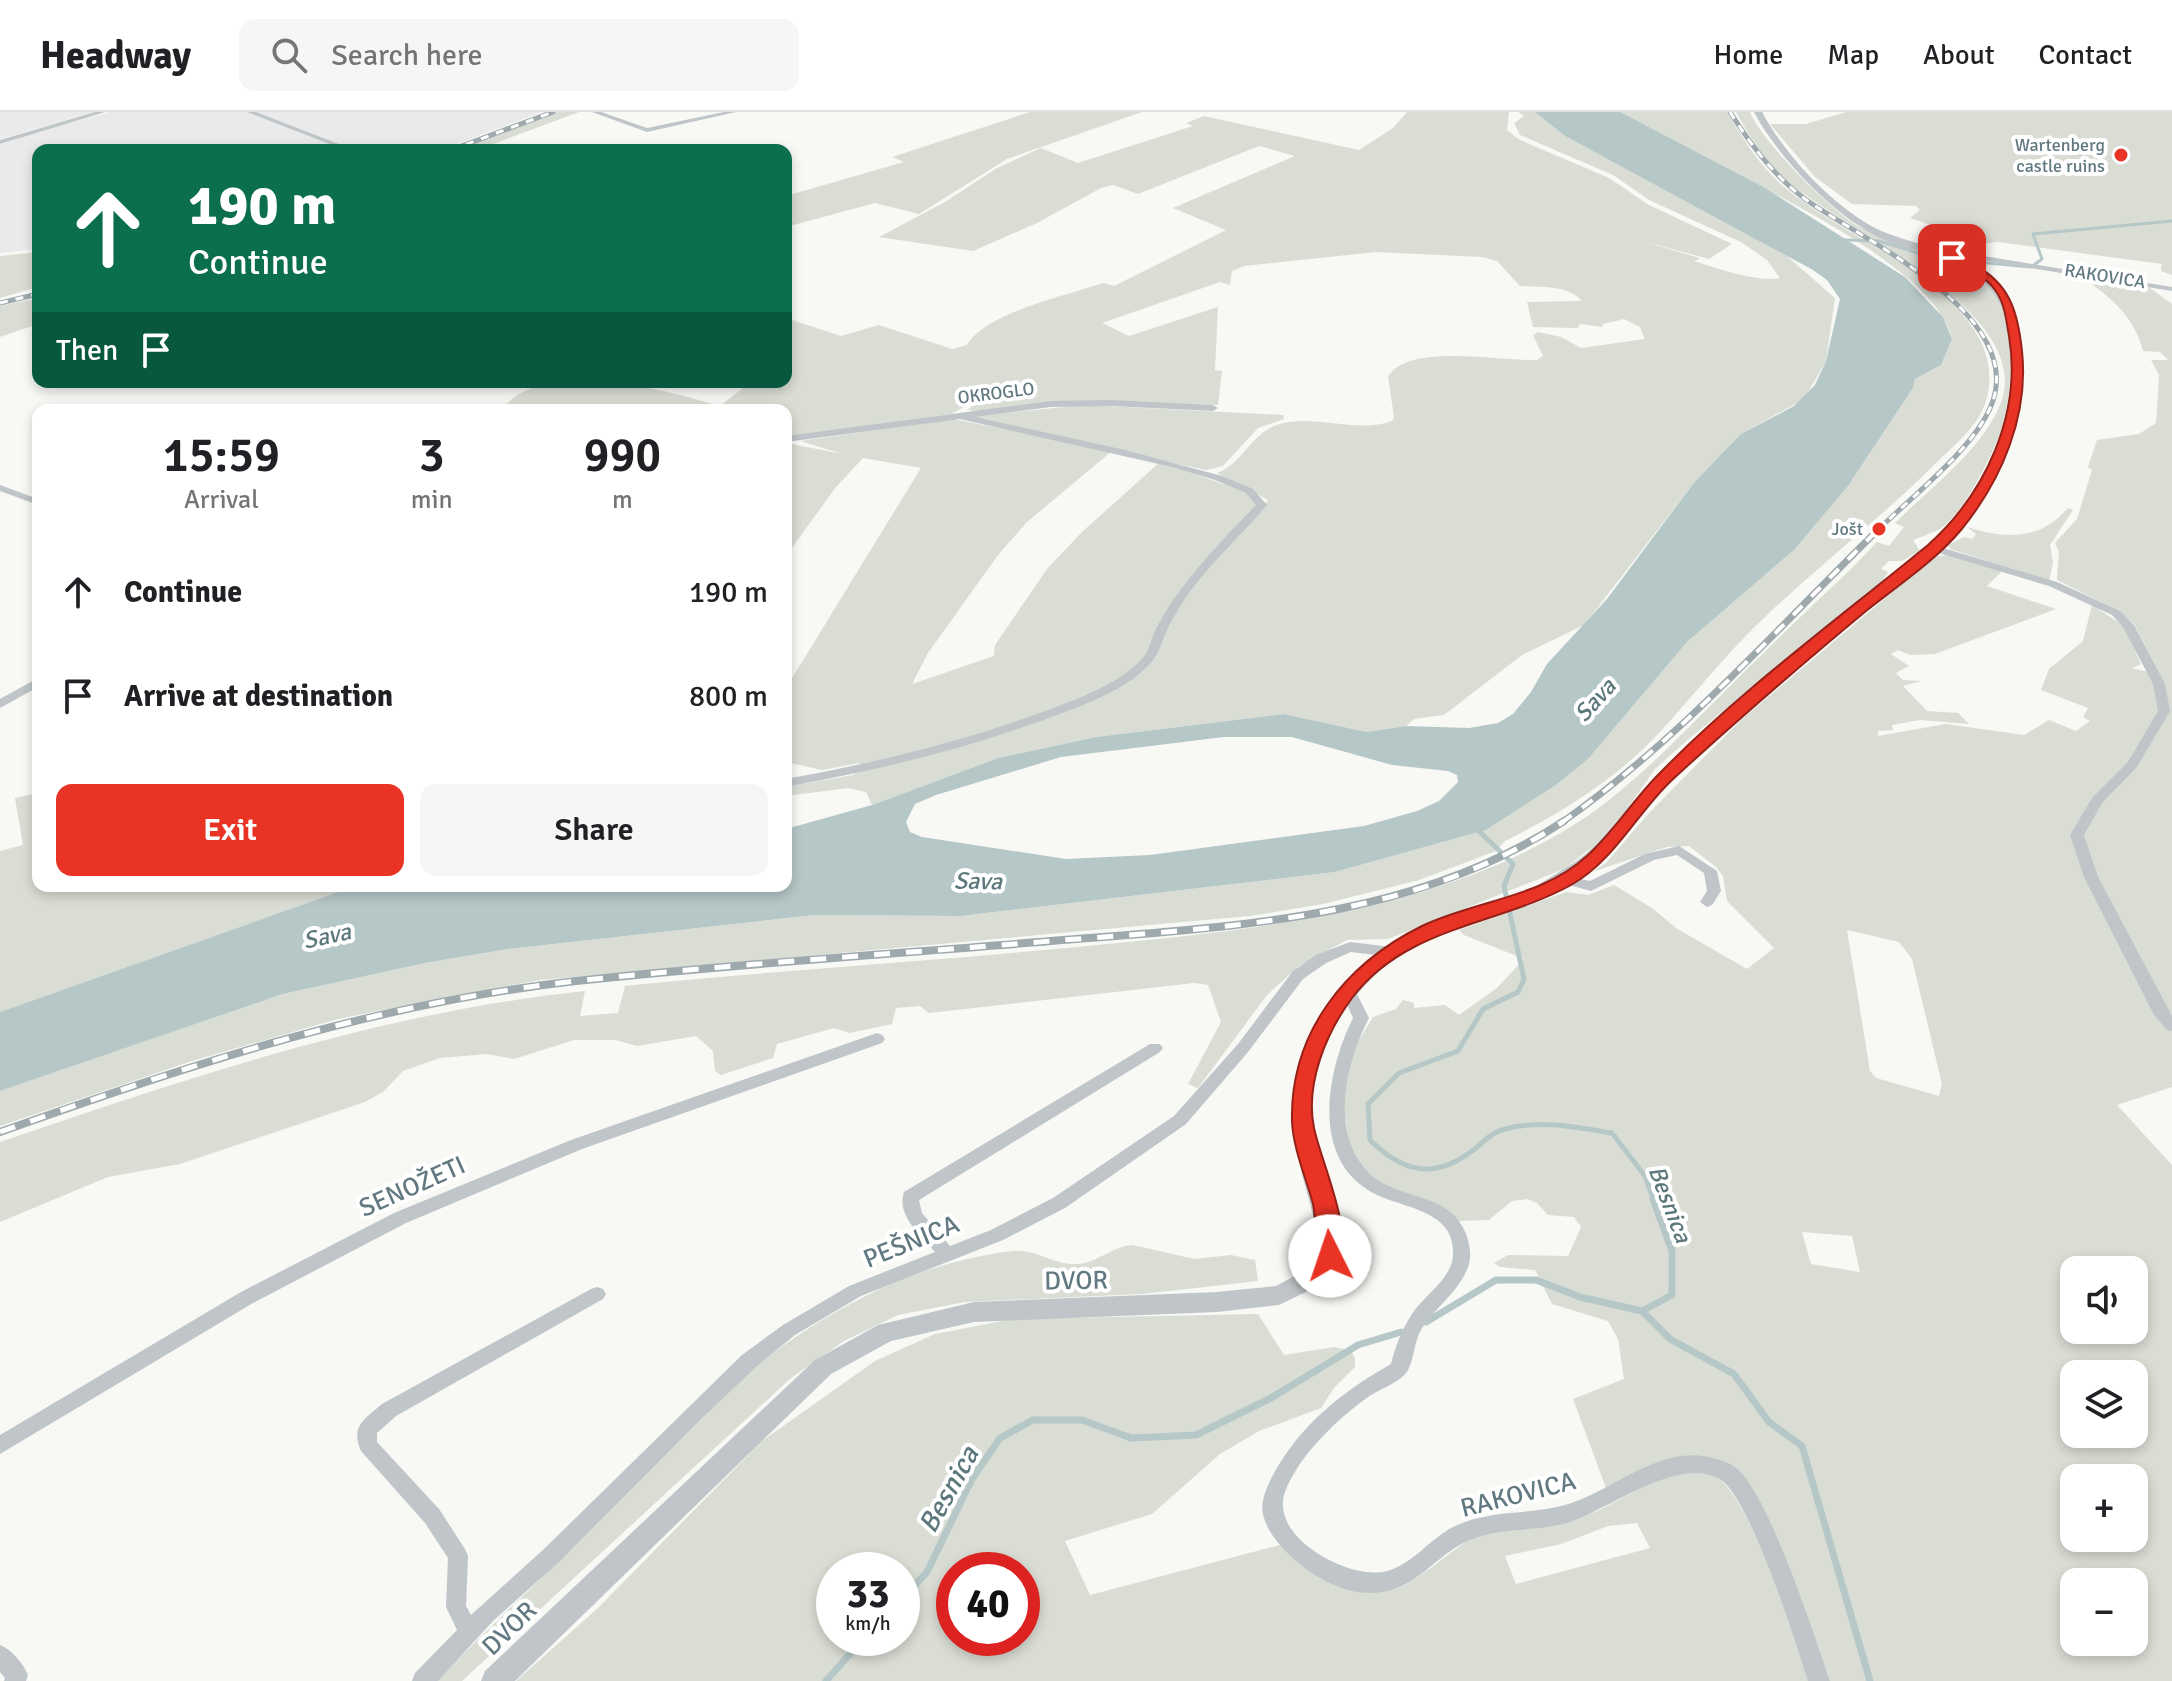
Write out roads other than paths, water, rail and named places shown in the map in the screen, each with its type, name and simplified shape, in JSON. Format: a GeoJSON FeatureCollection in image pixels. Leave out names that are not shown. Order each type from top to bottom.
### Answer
{"type":"FeatureCollection","features":[{"type":"Feature","properties":{"kind":"street"},"geometry":{"type":"LineString","coordinates":[[0,142],[102,112]]}},
{"type":"Feature","properties":{"kind":"street"},"geometry":{"type":"LineString","coordinates":[[250,112],[335,144]]}},
{"type":"Feature","properties":{"kind":"street"},"geometry":{"type":"LineString","coordinates":[[595,112],[647,130],[733,112]]}},
{"type":"Feature","properties":{"kind":"street"},"geometry":{"type":"LineString","coordinates":[[1494,908],[1567,880],[1594,859],[1662,780],[1719,727],[1955,528],[1999,458],[2017,400],[2016,343],[2005,296],[1990,279],[1957,260],[1872,230],[1851,216],[1793,158],[1758,112]]}},
{"type":"Feature","properties":{"kind":"street","name":"RAKOVICA"},"geometry":{"type":"LineString","coordinates":[[1923,248],[2172,289]]}},
{"type":"Feature","properties":{"kind":"street","name":"OKROGLO"},"geometry":{"type":"LineString","coordinates":[[792,438],[1071,403],[1213,408]]}},
{"type":"Feature","properties":{"kind":"street"},"geometry":{"type":"LineString","coordinates":[[792,782],[945,751],[1087,699],[1125,678],[1154,651],[1161,628],[1229,536],[1262,505],[1255,493],[1206,473],[961,416]]}},
{"type":"Feature","properties":{"kind":"street"},"geometry":{"type":"LineString","coordinates":[[0,488],[32,500]]}},
{"type":"Feature","properties":{"kind":"street"},"geometry":{"type":"LineString","coordinates":[[1933,548],[2053,584],[2116,613],[2128,625],[2159,684],[2164,711],[2133,764],[2097,801],[2077,835],[2091,877],[2162,1015],[2172,1026]]}},
{"type":"Feature","properties":{"kind":"street"},"geometry":{"type":"LineString","coordinates":[[0,704],[32,685]]}},
{"type":"Feature","properties":{"kind":"street"},"geometry":{"type":"LineString","coordinates":[[1567,880],[1591,886],[1650,857],[1679,850],[1710,871],[1714,891],[1707,902]]}},
{"type":"Feature","properties":{"kind":"street","name":"DVOR"},"geometry":{"type":"LineString","coordinates":[[495,1681],[823,1367],[886,1332],[974,1312],[1157,1306],[1279,1295],[1308,1280],[1330,1256],[1329,1223],[1302,1124],[1305,1085],[1320,1029],[1348,990],[1392,952],[1430,930],[1494,908]]}},
{"type":"Feature","properties":{"kind":"street","name":"PEŠNICA"},"geometry":{"type":"LineString","coordinates":[[423,1681],[469,1632],[749,1361],[789,1330],[855,1291],[997,1235],[1059,1203],[1180,1120],[1243,1048],[1298,975],[1321,959],[1350,947],[1392,952]]}},
{"type":"Feature","properties":{"kind":"street","name":"RAKOVICA"},"geometry":{"type":"LineString","coordinates":[[1348,990],[1361,1018],[1348,1039],[1340,1065],[1338,1125],[1346,1149],[1365,1180],[1432,1207],[1450,1220],[1461,1241],[1462,1264],[1458,1274],[1421,1315],[1406,1339],[1399,1369],[1340,1404],[1312,1431],[1273,1489],[1273,1512],[1279,1531],[1315,1566],[1352,1582],[1390,1584],[1458,1534],[1480,1526],[1564,1515],[1657,1472],[1688,1465],[1707,1466],[1730,1473],[1741,1490],[1762,1532],[1819,1681]]}},
{"type":"Feature","properties":{"kind":"street","name":"SENOŽETI"},"geometry":{"type":"LineString","coordinates":[[0,1445],[224,1307],[400,1218],[592,1135],[877,1039]]}},
{"type":"Feature","properties":{"kind":"street"},"geometry":{"type":"LineString","coordinates":[[946,1253],[914,1216],[910,1197],[1155,1048]]}},
{"type":"Feature","properties":{"kind":"street"},"geometry":{"type":"LineString","coordinates":[[469,1632],[456,1607],[458,1556],[432,1516],[368,1445],[367,1430],[389,1410],[597,1294]]}},
{"type":"Feature","properties":{"kind":"street"},"geometry":{"type":"LineString","coordinates":[[0,1656],[17,1675],[15,1681]]}},
{"type":"Feature","properties":{"kind":"water","name":"Sava"},"geometry":{"type":"Polygon","coordinates":[[[1535,112],[1620,112],[1765,188],[1905,277],[1943,317],[1952,339],[1941,365],[1915,379],[1913,388],[1848,486],[1794,550],[1687,642],[1588,759],[1556,785],[1486,830],[1335,872],[961,916],[815,915],[508,949],[425,963],[283,994],[0,1091],[0,1012],[338,892],[792,892],[792,827],[872,805],[998,758],[1096,737],[1284,714],[1367,732],[1406,726],[1469,728],[1498,723],[1513,714],[1531,692],[1547,664],[1607,599],[1693,484],[1741,434],[1794,406],[1815,385],[1826,361],[1840,299],[1827,280],[1565,136],[1535,112]],[[1224,737],[1061,757],[936,795],[915,804],[906,822],[910,832],[922,837],[1066,859],[1150,855],[1364,826],[1417,811],[1439,801],[1458,782],[1457,775],[1448,771],[1392,765],[1292,737],[1224,737]]]}},
{"type":"Feature","properties":{"kind":"waterway"},"geometry":{"type":"LineString","coordinates":[[1845,240],[1879,241],[1934,258],[2031,267],[2042,259],[2033,234],[2172,221]]}},
{"type":"Feature","properties":{"kind":"waterway","name":"Besnica"},"geometry":{"type":"LineString","coordinates":[[1477,829],[1513,864],[1504,886],[1524,979],[1518,992],[1483,1009],[1458,1051],[1399,1073],[1368,1104],[1370,1140],[1406,1165],[1431,1169],[1458,1160],[1494,1134],[1515,1127],[1557,1125],[1612,1133],[1645,1176],[1654,1201]]}},
{"type":"Feature","properties":{"kind":"waterway","name":"Besnica"},"geometry":{"type":"LineString","coordinates":[[1642,1311],[1672,1295],[1672,1251],[1653,1199]]}},
{"type":"Feature","properties":{"kind":"waterway","name":"Besnica"},"geometry":{"type":"LineString","coordinates":[[1426,1322],[1496,1280],[1536,1280],[1580,1297],[1642,1311]]}},
{"type":"Feature","properties":{"kind":"waterway"},"geometry":{"type":"LineString","coordinates":[[1642,1311],[1670,1339],[1734,1374],[1769,1422],[1802,1446],[1870,1681]]}},
{"type":"Feature","properties":{"kind":"waterway","name":"Besnica"},"geometry":{"type":"LineString","coordinates":[[920,1580],[927,1572],[972,1479],[1000,1438],[1033,1420],[1082,1420],[1131,1438],[1196,1435],[1271,1398],[1358,1345],[1401,1332]]}},
{"type":"Feature","properties":{"kind":"waterway","name":"Besnica"},"geometry":{"type":"LineString","coordinates":[[826,1681],[848,1656]]}},
{"type":"Feature","properties":{"kind":"railway"},"geometry":{"type":"LineString","coordinates":[[467,144],[553,112]]}},
{"type":"Feature","properties":{"kind":"railway"},"geometry":{"type":"LineString","coordinates":[[1730,112],[1764,159],[1794,190],[1934,284],[1964,311],[1986,341],[1996,373],[1991,406],[1982,422],[1942,470],[1881,527]]}},
{"type":"Feature","properties":{"kind":"railway"},"geometry":{"type":"LineString","coordinates":[[0,303],[32,295]]}},
{"type":"Feature","properties":{"kind":"railway"},"geometry":{"type":"LineString","coordinates":[[1563,822],[1605,791],[1688,719],[1881,527]]}},
{"type":"Feature","properties":{"kind":"railway"},"geometry":{"type":"LineString","coordinates":[[0,1132],[212,1061],[428,1004],[576,981],[1183,930],[1316,913],[1381,899],[1445,880],[1506,854],[1563,822]]}},
{"type":"Feature","properties":{"kind":"place","name":"Wartenberg castle ruins"},"geometry":{"type":"Point","coordinates":[2121,155]}},
{"type":"Feature","properties":{"kind":"place","name":"Jošt"},"geometry":{"type":"Point","coordinates":[1879,529]}}]}
